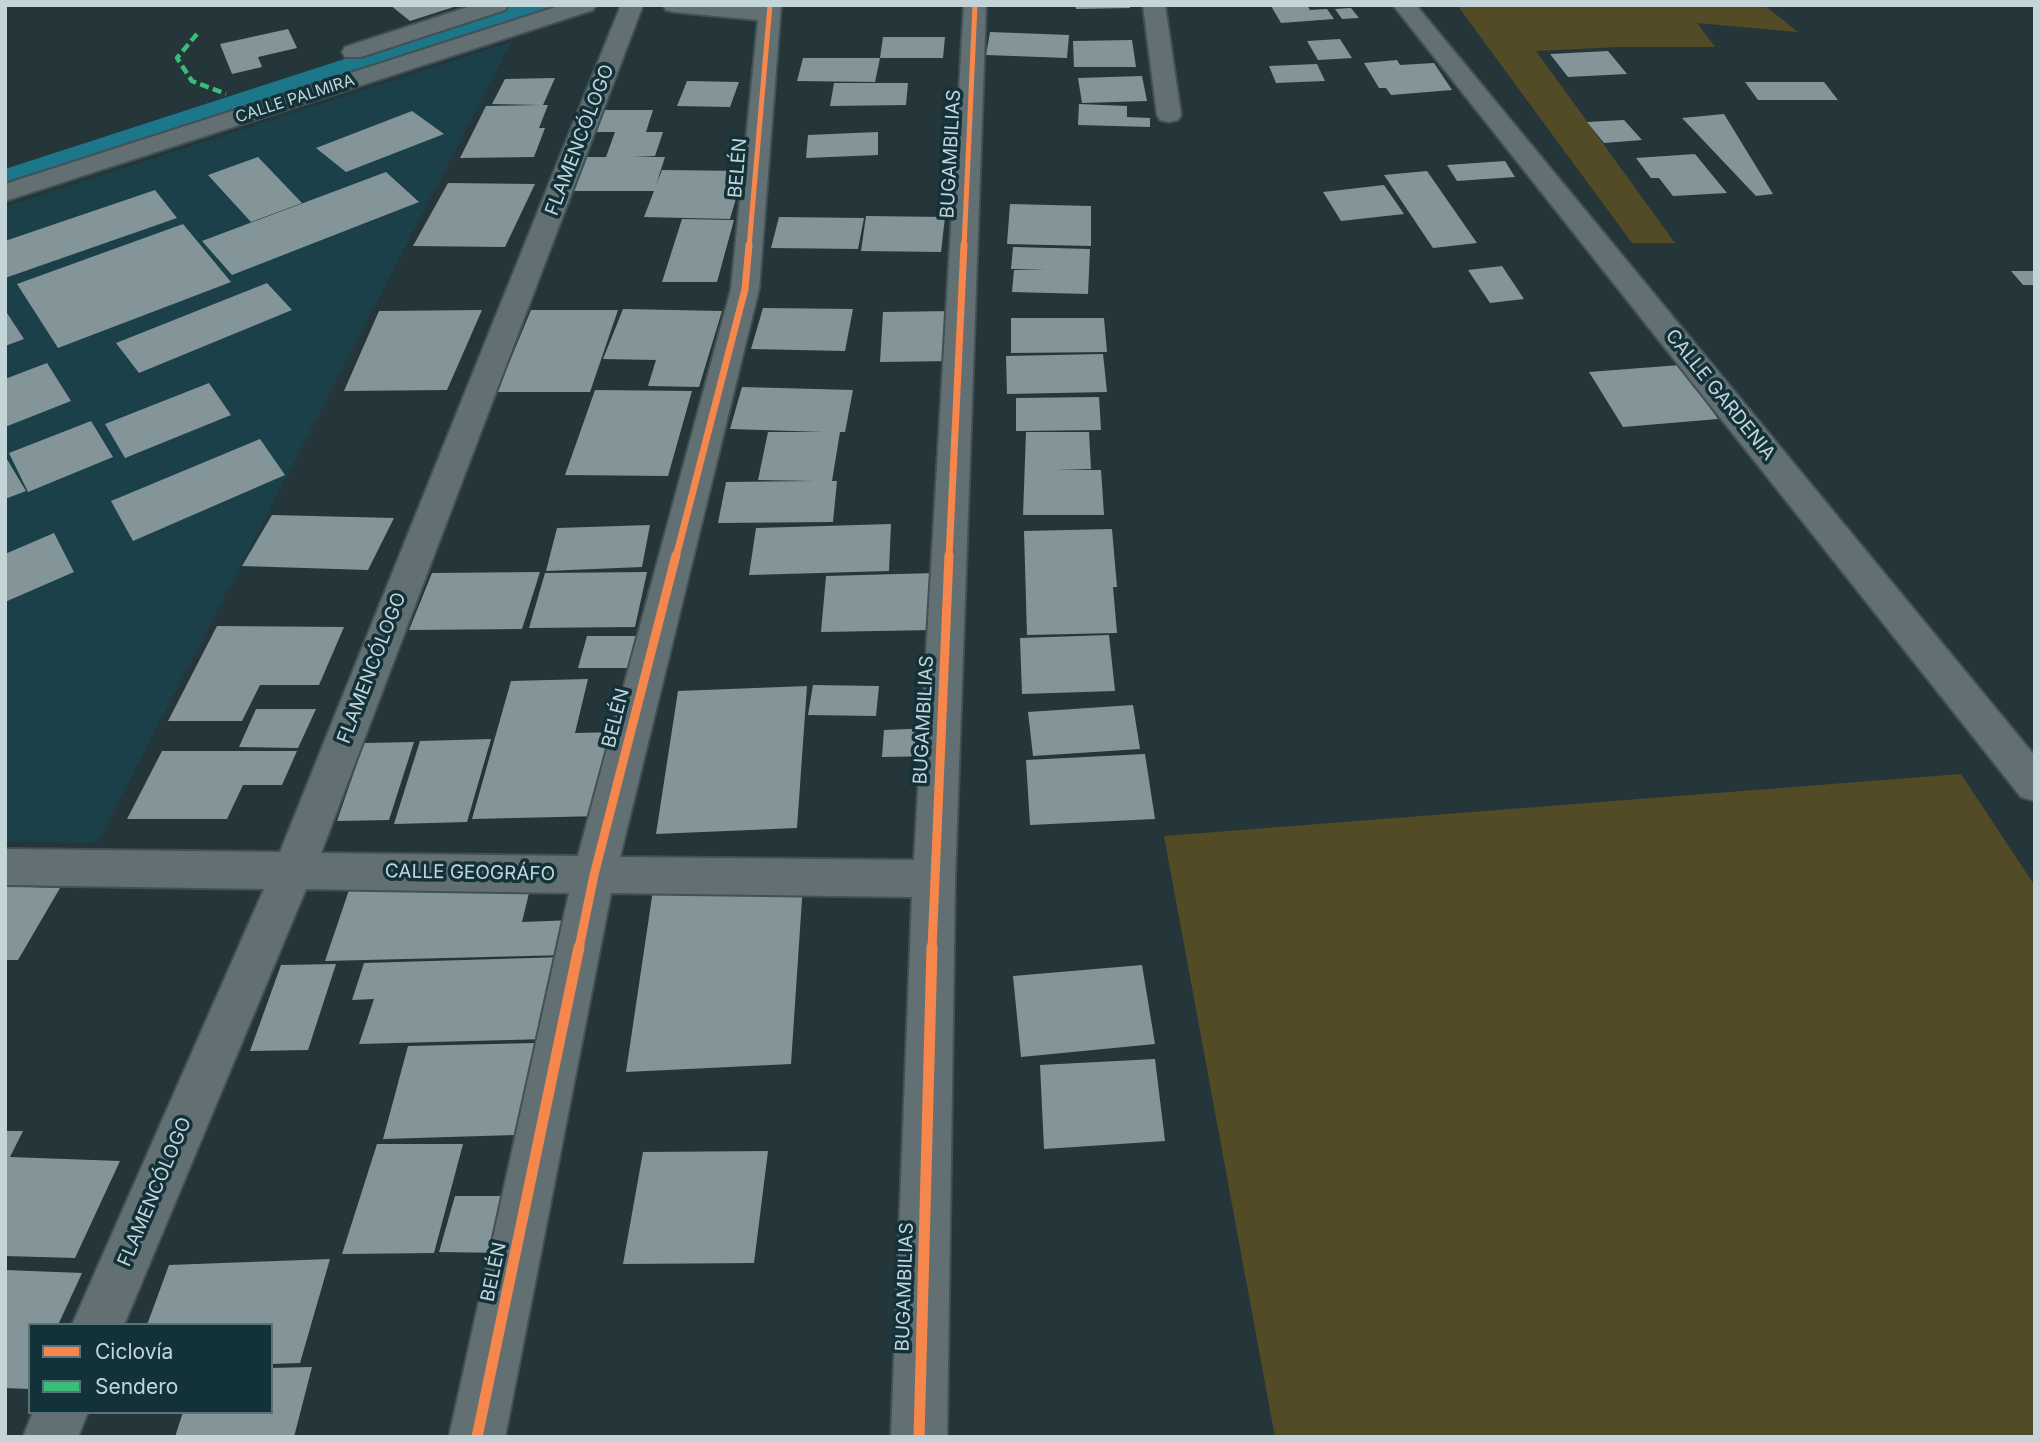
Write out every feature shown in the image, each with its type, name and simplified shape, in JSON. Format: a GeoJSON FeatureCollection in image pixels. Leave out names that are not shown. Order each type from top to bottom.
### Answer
{"type":"FeatureCollection","features":[{"type":"Feature","properties":{"kind":"street"},"geometry":{"type":"LineString","coordinates":[[329,60],[497,5]]}},
{"type":"Feature","properties":{"kind":"street","name":"CALLE PALMIRA"},"geometry":{"type":"LineString","coordinates":[[17,177],[586,5]]}},
{"type":"Feature","properties":{"kind":"street","name":"FLAMENCÓLOGO"},"geometry":{"type":"LineString","coordinates":[[100,1323],[293,871],[632,5]]}},
{"type":"Feature","properties":{"kind":"street"},"geometry":{"type":"LineString","coordinates":[[674,5],[769,10]]}},
{"type":"Feature","properties":{"kind":"street","name":"BUGAMBILIAS"},"geometry":{"type":"LineString","coordinates":[[919,1437],[934,879],[975,5]]}},
{"type":"Feature","properties":{"kind":"street"},"geometry":{"type":"LineString","coordinates":[[1154,5],[1169,115]]}},
{"type":"Feature","properties":{"kind":"street","name":"CALLE GARDENIA"},"geometry":{"type":"LineString","coordinates":[[1404,5],[2035,785]]}},
{"type":"Feature","properties":{"kind":"street","name":"BELÉN"},"geometry":{"type":"LineString","coordinates":[[477,1437],[594,875],[745,289],[769,10]]}},
{"type":"Feature","properties":{"kind":"street"},"geometry":{"type":"LineString","coordinates":[[188,106],[252,85]]}},
{"type":"Feature","properties":{"kind":"street","name":"CALLE GEOGRÁFO"},"geometry":{"type":"LineString","coordinates":[[5,867],[934,879]]}},
{"type":"Feature","properties":{"kind":"street"},"geometry":{"type":"LineString","coordinates":[[50,1437],[60,1414]]}},
{"type":"Feature","properties":{"kind":"shaded area"},"geometry":{"type":"Polygon","coordinates":[[[1457,5],[1764,5],[1798,32],[1697,23],[1715,47],[1618,47],[1536,51],[1675,243],[1632,243],[1457,5]]]}},
{"type":"Feature","properties":{"kind":"shaded area"},"geometry":{"type":"Polygon","coordinates":[[[511,42],[97,843],[5,841],[5,207],[511,42]]]}},
{"type":"Feature","properties":{"kind":"shaded area"},"geometry":{"type":"Polygon","coordinates":[[[1961,774],[2035,886],[2035,1437],[1275,1437],[1164,836],[1961,774]]]}},
{"type":"Feature","properties":{"kind":"building"},"geometry":{"type":"Polygon","coordinates":[[[390,5],[457,5],[457,6],[410,21],[390,5]]]}},
{"type":"Feature","properties":{"kind":"building"},"geometry":{"type":"Polygon","coordinates":[[[1075,5],[1130,5],[1130,8],[1076,9],[1075,5]]]}},
{"type":"Feature","properties":{"kind":"building"},"geometry":{"type":"Polygon","coordinates":[[[1307,5],[1310,10],[1327,9],[1334,19],[1281,23],[1271,6],[1307,5]]]}},
{"type":"Feature","properties":{"kind":"building"},"geometry":{"type":"Polygon","coordinates":[[[1351,8],[1359,18],[1342,19],[1335,9],[1351,8]]]}},
{"type":"Feature","properties":{"kind":"building"},"geometry":{"type":"Polygon","coordinates":[[[288,29],[297,48],[258,57],[262,67],[232,74],[220,44],[288,29]]]}},
{"type":"Feature","properties":{"kind":"building"},"geometry":{"type":"Polygon","coordinates":[[[990,32],[1069,35],[1067,58],[986,55],[990,32]]]}},
{"type":"Feature","properties":{"kind":"building"},"geometry":{"type":"Polygon","coordinates":[[[883,37],[945,37],[943,58],[880,58],[883,37]]]}},
{"type":"Feature","properties":{"kind":"building"},"geometry":{"type":"Polygon","coordinates":[[[1340,39],[1352,58],[1318,60],[1307,41],[1340,39]]]}},
{"type":"Feature","properties":{"kind":"building"},"geometry":{"type":"Polygon","coordinates":[[[1132,40],[1136,67],[1074,67],[1073,41],[1132,40]]]}},
{"type":"Feature","properties":{"kind":"building"},"geometry":{"type":"Polygon","coordinates":[[[1608,51],[1627,74],[1568,77],[1550,54],[1608,51]]]}},
{"type":"Feature","properties":{"kind":"building"},"geometry":{"type":"Polygon","coordinates":[[[803,58],[880,58],[875,82],[797,81],[803,58]]]}},
{"type":"Feature","properties":{"kind":"building"},"geometry":{"type":"Polygon","coordinates":[[[1397,60],[1400,65],[1434,63],[1452,90],[1391,95],[1386,88],[1379,88],[1364,63],[1397,60]]]}},
{"type":"Feature","properties":{"kind":"building"},"geometry":{"type":"Polygon","coordinates":[[[1317,64],[1325,81],[1276,83],[1269,66],[1317,64]]]}},
{"type":"Feature","properties":{"kind":"building"},"geometry":{"type":"Polygon","coordinates":[[[1142,76],[1147,101],[1082,103],[1078,78],[1142,76]]]}},
{"type":"Feature","properties":{"kind":"building"},"geometry":{"type":"Polygon","coordinates":[[[555,78],[543,105],[548,105],[539,128],[545,128],[534,157],[460,158],[486,106],[541,105],[492,104],[505,79],[555,78]]]}},
{"type":"Feature","properties":{"kind":"building"},"geometry":{"type":"Polygon","coordinates":[[[687,81],[739,82],[730,107],[677,106],[687,81]]]}},
{"type":"Feature","properties":{"kind":"building"},"geometry":{"type":"Polygon","coordinates":[[[1745,82],[1824,82],[1838,100],[1758,100],[1745,82]]]}},
{"type":"Feature","properties":{"kind":"building"},"geometry":{"type":"Polygon","coordinates":[[[834,83],[908,83],[906,105],[830,106],[834,83]]]}},
{"type":"Feature","properties":{"kind":"building"},"geometry":{"type":"Polygon","coordinates":[[[1079,104],[1127,106],[1127,117],[1150,118],[1150,127],[1078,125],[1079,104]]]}},
{"type":"Feature","properties":{"kind":"building"},"geometry":{"type":"Polygon","coordinates":[[[598,110],[653,110],[646,132],[663,132],[655,156],[634,157],[665,157],[656,185],[662,170],[744,171],[730,219],[644,217],[654,191],[563,191],[577,157],[606,157],[615,132],[590,132],[598,110]]]}},
{"type":"Feature","properties":{"kind":"building"},"geometry":{"type":"Polygon","coordinates":[[[412,111],[444,134],[346,172],[316,148],[412,111]]]}},
{"type":"Feature","properties":{"kind":"building"},"geometry":{"type":"Polygon","coordinates":[[[1724,114],[1773,194],[1756,196],[1682,118],[1724,114]]]}},
{"type":"Feature","properties":{"kind":"building"},"geometry":{"type":"Polygon","coordinates":[[[1624,120],[1642,140],[1604,143],[1587,122],[1624,120]]]}},
{"type":"Feature","properties":{"kind":"building"},"geometry":{"type":"Polygon","coordinates":[[[878,132],[878,155],[806,158],[808,135],[878,132]]]}},
{"type":"Feature","properties":{"kind":"building"},"geometry":{"type":"Polygon","coordinates":[[[1695,154],[1727,193],[1673,196],[1659,178],[1651,178],[1636,158],[1695,154]]]}},
{"type":"Feature","properties":{"kind":"building"},"geometry":{"type":"Polygon","coordinates":[[[258,157],[302,203],[251,222],[208,175],[258,157]]]}},
{"type":"Feature","properties":{"kind":"building"},"geometry":{"type":"Polygon","coordinates":[[[1505,161],[1515,177],[1457,181],[1447,165],[1505,161]]]}},
{"type":"Feature","properties":{"kind":"building"},"geometry":{"type":"Polygon","coordinates":[[[1427,171],[1477,243],[1433,248],[1384,175],[1427,171]]]}},
{"type":"Feature","properties":{"kind":"building"},"geometry":{"type":"Polygon","coordinates":[[[386,172],[419,202],[232,275],[202,241],[386,172]]]}},
{"type":"Feature","properties":{"kind":"building"},"geometry":{"type":"Polygon","coordinates":[[[448,183],[535,184],[505,247],[413,246],[448,183]]]}},
{"type":"Feature","properties":{"kind":"building"},"geometry":{"type":"Polygon","coordinates":[[[1384,185],[1404,214],[1341,221],[1323,192],[1384,185]]]}},
{"type":"Feature","properties":{"kind":"building"},"geometry":{"type":"Polygon","coordinates":[[[155,190],[177,218],[5,278],[5,241],[155,190]]]}},
{"type":"Feature","properties":{"kind":"building"},"geometry":{"type":"Polygon","coordinates":[[[1010,204],[1091,206],[1091,246],[1007,244],[1010,204]]]}},
{"type":"Feature","properties":{"kind":"building"},"geometry":{"type":"Polygon","coordinates":[[[866,216],[945,217],[941,252],[861,251],[866,216]]]}},
{"type":"Feature","properties":{"kind":"building"},"geometry":{"type":"Polygon","coordinates":[[[779,217],[864,218],[858,249],[771,248],[779,217]]]}},
{"type":"Feature","properties":{"kind":"building"},"geometry":{"type":"Polygon","coordinates":[[[682,219],[734,220],[717,282],[662,282],[682,219]]]}},
{"type":"Feature","properties":{"kind":"building"},"geometry":{"type":"Polygon","coordinates":[[[183,224],[231,282],[58,348],[17,284],[183,224]]]}},
{"type":"Feature","properties":{"kind":"building"},"geometry":{"type":"Polygon","coordinates":[[[1013,247],[1090,249],[1088,294],[1012,292],[1014,270],[1046,269],[1011,269],[1013,247]]]}},
{"type":"Feature","properties":{"kind":"building"},"geometry":{"type":"Polygon","coordinates":[[[1502,266],[1524,299],[1490,303],[1468,270],[1502,266]]]}},
{"type":"Feature","properties":{"kind":"building"},"geometry":{"type":"Polygon","coordinates":[[[2011,271],[2035,271],[2035,285],[2023,285],[2011,271]]]}},
{"type":"Feature","properties":{"kind":"building"},"geometry":{"type":"Polygon","coordinates":[[[267,283],[292,310],[139,373],[116,343],[267,283]]]}},
{"type":"Feature","properties":{"kind":"building"},"geometry":{"type":"Polygon","coordinates":[[[763,308],[853,309],[845,351],[751,349],[763,308]]]}},
{"type":"Feature","properties":{"kind":"building"},"geometry":{"type":"Polygon","coordinates":[[[623,309],[722,311],[699,387],[648,386],[656,360],[603,359],[623,309]]]}},
{"type":"Feature","properties":{"kind":"building"},"geometry":{"type":"Polygon","coordinates":[[[5,310],[24,339],[5,346],[5,310]]]}},
{"type":"Feature","properties":{"kind":"building"},"geometry":{"type":"Polygon","coordinates":[[[482,310],[447,390],[344,391],[379,311],[482,310]]]}},
{"type":"Feature","properties":{"kind":"building"},"geometry":{"type":"Polygon","coordinates":[[[531,310],[618,310],[590,392],[497,392],[531,310]]]}},
{"type":"Feature","properties":{"kind":"building"},"geometry":{"type":"Polygon","coordinates":[[[953,311],[953,361],[880,362],[883,312],[953,311]]]}},
{"type":"Feature","properties":{"kind":"building"},"geometry":{"type":"Polygon","coordinates":[[[1011,318],[1104,318],[1107,352],[1011,353],[1011,318]]]}},
{"type":"Feature","properties":{"kind":"building"},"geometry":{"type":"Polygon","coordinates":[[[1103,354],[1107,392],[1007,394],[1006,356],[1103,354]]]}},
{"type":"Feature","properties":{"kind":"building"},"geometry":{"type":"Polygon","coordinates":[[[47,363],[71,401],[5,427],[5,379],[47,363]]]}},
{"type":"Feature","properties":{"kind":"building"},"geometry":{"type":"Polygon","coordinates":[[[1680,365],[1718,419],[1623,427],[1589,372],[1680,365]]]}},
{"type":"Feature","properties":{"kind":"building"},"geometry":{"type":"Polygon","coordinates":[[[209,383],[231,415],[125,458],[105,424],[209,383]]]}},
{"type":"Feature","properties":{"kind":"building"},"geometry":{"type":"Polygon","coordinates":[[[742,387],[853,390],[845,432],[840,432],[832,481],[837,481],[833,522],[718,523],[726,482],[814,481],[758,480],[768,432],[824,432],[730,429],[742,387]]]}},
{"type":"Feature","properties":{"kind":"building"},"geometry":{"type":"Polygon","coordinates":[[[595,390],[692,391],[668,476],[565,475],[595,390]]]}},
{"type":"Feature","properties":{"kind":"building"},"geometry":{"type":"Polygon","coordinates":[[[1099,397],[1101,430],[1016,431],[1016,398],[1099,397]]]}},
{"type":"Feature","properties":{"kind":"building"},"geometry":{"type":"Polygon","coordinates":[[[91,421],[113,457],[28,492],[9,453],[91,421]]]}},
{"type":"Feature","properties":{"kind":"building"},"geometry":{"type":"Polygon","coordinates":[[[1026,432],[1089,432],[1091,469],[1056,470],[1101,470],[1104,515],[1023,515],[1026,432]]]}},
{"type":"Feature","properties":{"kind":"building"},"geometry":{"type":"Polygon","coordinates":[[[260,439],[285,475],[133,541],[111,501],[260,439]]]}},
{"type":"Feature","properties":{"kind":"building"},"geometry":{"type":"Polygon","coordinates":[[[5,456],[26,491],[5,499],[5,456]]]}},
{"type":"Feature","properties":{"kind":"building"},"geometry":{"type":"Polygon","coordinates":[[[272,515],[394,518],[368,570],[242,566],[272,515]]]}},
{"type":"Feature","properties":{"kind":"building"},"geometry":{"type":"Polygon","coordinates":[[[891,524],[889,571],[749,575],[756,528],[891,524]]]}},
{"type":"Feature","properties":{"kind":"building"},"geometry":{"type":"Polygon","coordinates":[[[650,525],[642,567],[546,571],[557,528],[650,525]]]}},
{"type":"Feature","properties":{"kind":"building"},"geometry":{"type":"Polygon","coordinates":[[[1112,529],[1117,587],[1113,587],[1117,633],[1027,635],[1024,531],[1112,529]]]}},
{"type":"Feature","properties":{"kind":"building"},"geometry":{"type":"Polygon","coordinates":[[[54,533],[74,572],[5,602],[5,554],[54,533]]]}},
{"type":"Feature","properties":{"kind":"building"},"geometry":{"type":"Polygon","coordinates":[[[540,572],[522,629],[409,630],[432,573],[540,572]]]}},
{"type":"Feature","properties":{"kind":"building"},"geometry":{"type":"Polygon","coordinates":[[[647,572],[635,627],[529,628],[545,573],[647,572]]]}},
{"type":"Feature","properties":{"kind":"building"},"geometry":{"type":"Polygon","coordinates":[[[935,573],[934,630],[821,632],[826,576],[935,573]]]}},
{"type":"Feature","properties":{"kind":"building"},"geometry":{"type":"Polygon","coordinates":[[[217,626],[344,627],[319,685],[260,685],[242,721],[168,721],[217,626]]]}},
{"type":"Feature","properties":{"kind":"building"},"geometry":{"type":"Polygon","coordinates":[[[1109,635],[1115,691],[1022,694],[1020,638],[1109,635]]]}},
{"type":"Feature","properties":{"kind":"building"},"geometry":{"type":"Polygon","coordinates":[[[587,636],[640,636],[633,668],[578,668],[587,636]]]}},
{"type":"Feature","properties":{"kind":"building"},"geometry":{"type":"Polygon","coordinates":[[[588,679],[575,733],[619,732],[601,816],[472,819],[511,681],[588,679]]]}},
{"type":"Feature","properties":{"kind":"building"},"geometry":{"type":"Polygon","coordinates":[[[813,685],[879,686],[876,716],[808,715],[813,685]]]}},
{"type":"Feature","properties":{"kind":"building"},"geometry":{"type":"Polygon","coordinates":[[[807,686],[797,828],[656,834],[678,691],[807,686]]]}},
{"type":"Feature","properties":{"kind":"building"},"geometry":{"type":"Polygon","coordinates":[[[1133,705],[1140,749],[1033,756],[1028,712],[1133,705]]]}},
{"type":"Feature","properties":{"kind":"building"},"geometry":{"type":"Polygon","coordinates":[[[256,709],[316,709],[298,748],[239,747],[256,709]]]}},
{"type":"Feature","properties":{"kind":"building"},"geometry":{"type":"Polygon","coordinates":[[[934,728],[934,756],[882,757],[884,730],[934,728]]]}},
{"type":"Feature","properties":{"kind":"building"},"geometry":{"type":"Polygon","coordinates":[[[491,739],[467,822],[394,824],[420,741],[491,739]]]}},
{"type":"Feature","properties":{"kind":"building"},"geometry":{"type":"Polygon","coordinates":[[[414,742],[389,820],[337,821],[364,743],[414,742]]]}},
{"type":"Feature","properties":{"kind":"building"},"geometry":{"type":"Polygon","coordinates":[[[162,751],[297,751],[282,785],[243,785],[227,819],[127,819],[162,751]]]}},
{"type":"Feature","properties":{"kind":"building"},"geometry":{"type":"Polygon","coordinates":[[[1145,754],[1155,819],[1030,825],[1026,760],[1145,754]]]}},
{"type":"Feature","properties":{"kind":"building"},"geometry":{"type":"Polygon","coordinates":[[[803,884],[791,1064],[626,1072],[653,890],[803,884]]]}},
{"type":"Feature","properties":{"kind":"building"},"geometry":{"type":"Polygon","coordinates":[[[531,885],[522,922],[574,920],[567,955],[325,961],[349,890],[531,885]]]}},
{"type":"Feature","properties":{"kind":"building"},"geometry":{"type":"Polygon","coordinates":[[[5,886],[60,888],[18,960],[5,960],[5,886]]]}},
{"type":"Feature","properties":{"kind":"building"},"geometry":{"type":"Polygon","coordinates":[[[565,957],[547,1039],[359,1044],[374,999],[352,1000],[364,963],[565,957]]]}},
{"type":"Feature","properties":{"kind":"building"},"geometry":{"type":"Polygon","coordinates":[[[336,964],[308,1050],[250,1051],[281,965],[336,964]]]}},
{"type":"Feature","properties":{"kind":"building"},"geometry":{"type":"Polygon","coordinates":[[[1142,965],[1155,1044],[1021,1057],[1013,976],[1142,965]]]}},
{"type":"Feature","properties":{"kind":"building"},"geometry":{"type":"Polygon","coordinates":[[[535,1043],[515,1135],[383,1139],[408,1046],[535,1043]]]}},
{"type":"Feature","properties":{"kind":"building"},"geometry":{"type":"Polygon","coordinates":[[[1155,1059],[1165,1141],[1044,1149],[1040,1065],[1155,1059]]]}},
{"type":"Feature","properties":{"kind":"building"},"geometry":{"type":"Polygon","coordinates":[[[5,1131],[23,1131],[10,1157],[120,1161],[75,1258],[5,1256],[5,1131]]]}},
{"type":"Feature","properties":{"kind":"building"},"geometry":{"type":"Polygon","coordinates":[[[377,1144],[463,1144],[434,1253],[342,1254],[377,1144]]]}},
{"type":"Feature","properties":{"kind":"building"},"geometry":{"type":"Polygon","coordinates":[[[768,1151],[754,1263],[623,1264],[643,1152],[768,1151]]]}},
{"type":"Feature","properties":{"kind":"building"},"geometry":{"type":"Polygon","coordinates":[[[455,1196],[523,1196],[509,1253],[439,1252],[455,1196]]]}},
{"type":"Feature","properties":{"kind":"building"},"geometry":{"type":"Polygon","coordinates":[[[330,1259],[300,1363],[273,1364],[273,1323],[148,1323],[169,1265],[330,1259]]]}},
{"type":"Feature","properties":{"kind":"building"},"geometry":{"type":"Polygon","coordinates":[[[5,1270],[82,1273],[59,1323],[28,1323],[28,1389],[5,1388],[5,1270]]]}},
{"type":"Feature","properties":{"kind":"building"},"geometry":{"type":"Polygon","coordinates":[[[312,1367],[294,1437],[175,1437],[182,1414],[273,1414],[273,1368],[312,1367]]]}},
{"type":"Feature","properties":{"kind":"waterway"},"geometry":{"type":"LineString","coordinates":[[5,181],[544,5]]}},
{"type":"Feature","properties":{"kind":"marked path"},"geometry":{"type":"LineString","coordinates":[[197,34],[177,58],[192,81],[226,94]]}},
{"type":"Feature","properties":{"kind":"cycle path"},"geometry":{"type":"LineString","coordinates":[[477,1437],[594,875],[745,289],[770,5]]}},
{"type":"Feature","properties":{"kind":"cycle path"},"geometry":{"type":"LineString","coordinates":[[919,1437],[934,879],[975,5]]}}]}
